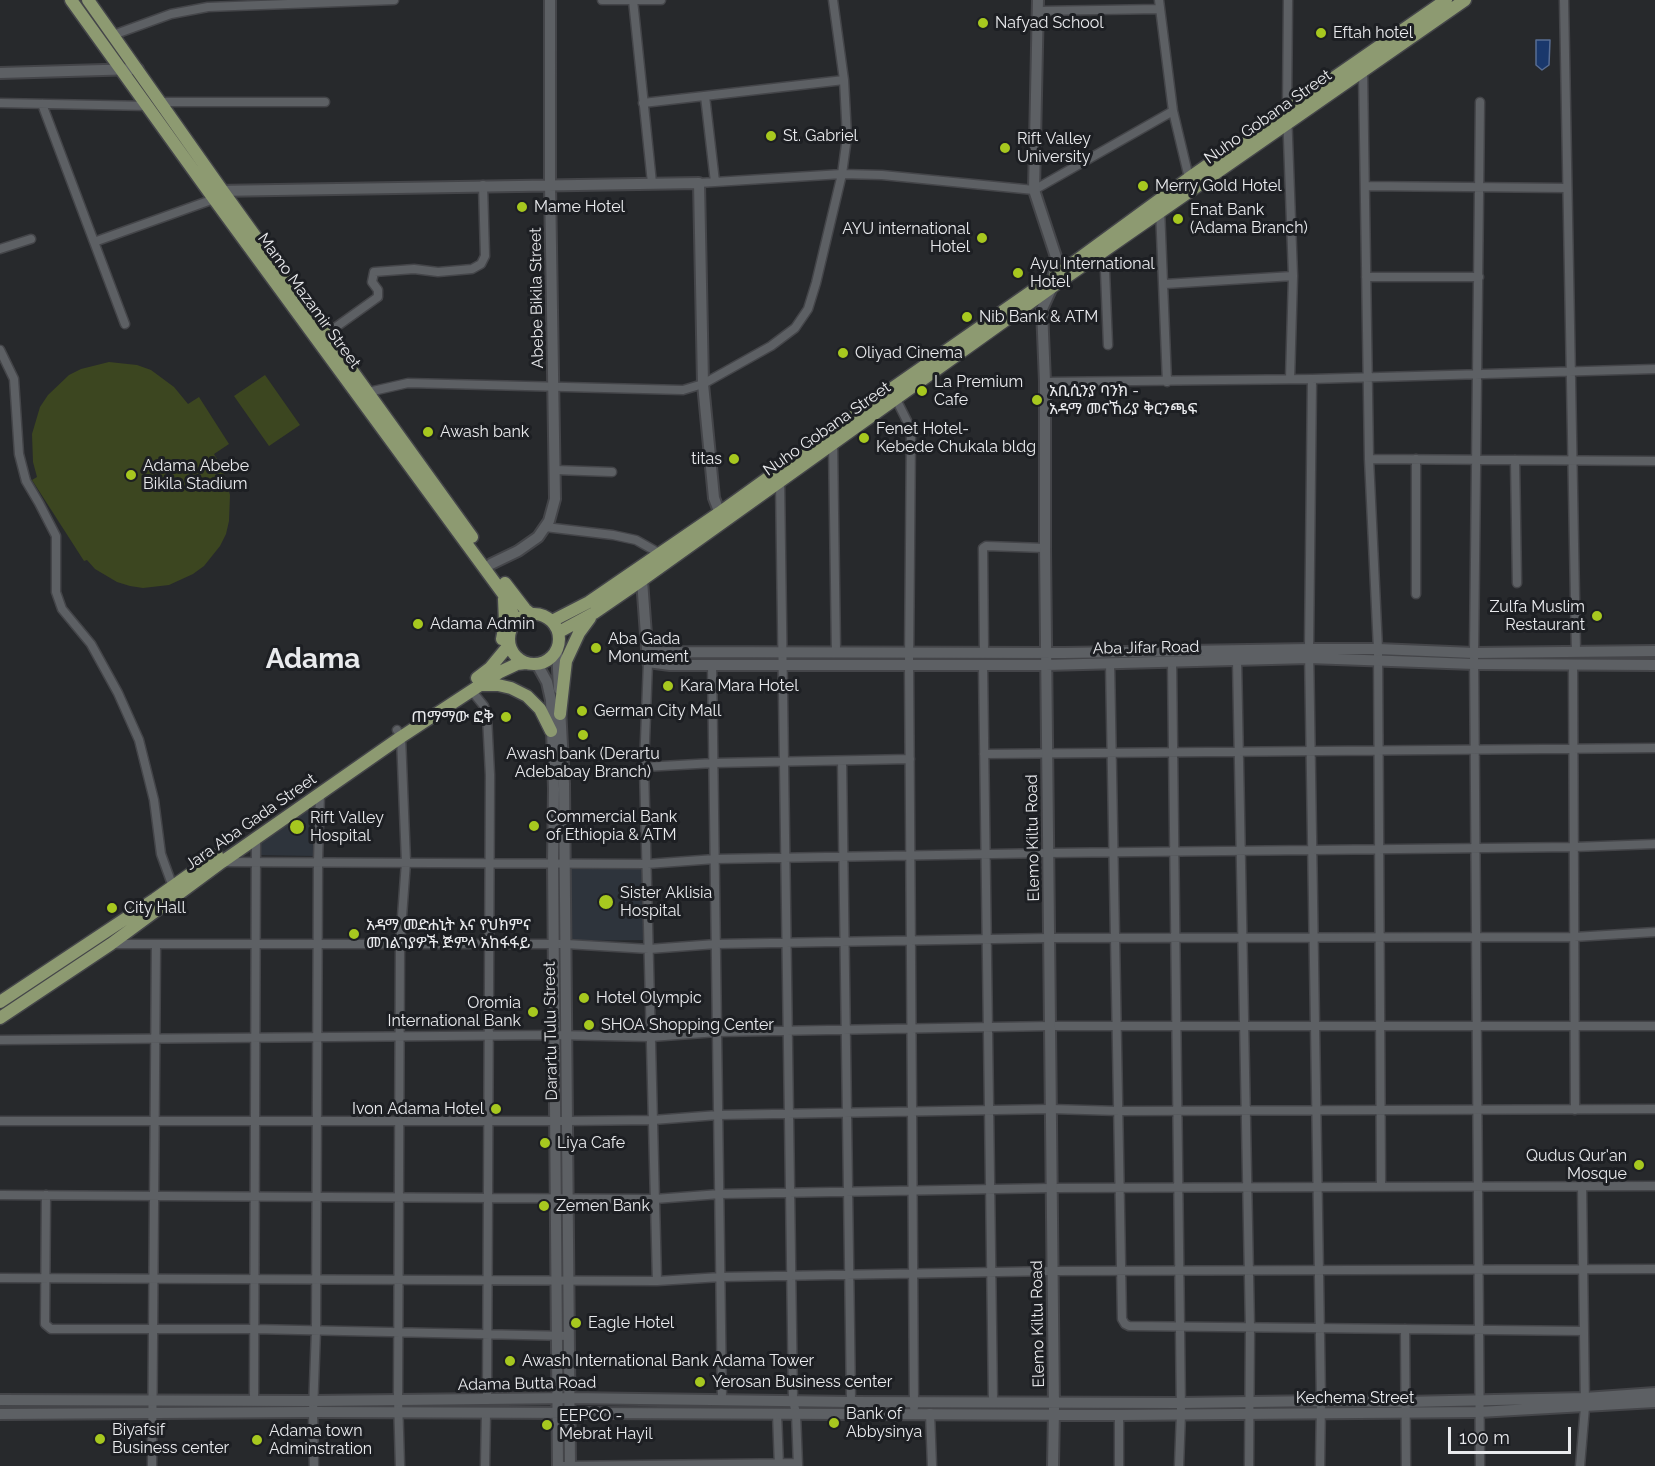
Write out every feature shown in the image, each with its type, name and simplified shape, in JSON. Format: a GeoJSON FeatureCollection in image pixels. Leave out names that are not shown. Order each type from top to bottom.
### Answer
{"type":"FeatureCollection","features":[{"type":"Feature","properties":{"kind":"main road","name":"Mamo Mazamir Street"},"geometry":{"type":"LineString","coordinates":[[72,0],[122,69],[155,104]]}},
{"type":"Feature","properties":{"kind":"main road","name":"Mamo Mazamir Street"},"geometry":{"type":"LineString","coordinates":[[88,0],[138,69],[155,104],[215,193],[508,594],[531,614]]}},
{"type":"Feature","properties":{"kind":"main road","name":"Nuho Gobana Street"},"geometry":{"type":"LineString","coordinates":[[552,621],[663,558],[1287,117],[1446,0]]}},
{"type":"Feature","properties":{"kind":"main road","name":"Nuho Gobana Street"},"geometry":{"type":"LineString","coordinates":[[1053,282],[1099,256],[1160,206],[1189,178],[1363,72],[1465,0]]}},
{"type":"Feature","properties":{"kind":"main road","name":"Nuho Gobana Street"},"geometry":{"type":"LineString","coordinates":[[721,517],[780,482],[894,394]]}},
{"type":"Feature","properties":{"kind":"main road","name":"Mamo Mazamir Street"},"geometry":{"type":"LineString","coordinates":[[480,555],[491,564],[508,594],[514,623]]}},
{"type":"Feature","properties":{"kind":"main road","name":"Nuho Gobana Street"},"geometry":{"type":"LineString","coordinates":[[559,632],[594,613],[642,580],[663,558]]}},
{"type":"Feature","properties":{"kind":"main road"},"geometry":{"type":"LineString","coordinates":[[490,668],[504,635],[508,594],[549,609],[581,606]]}},
{"type":"Feature","properties":{"kind":"main road"},"geometry":{"type":"LineString","coordinates":[[560,714],[566,660],[579,633],[594,613]]}},
{"type":"Feature","properties":{"kind":"main road"},"geometry":{"type":"LineString","coordinates":[[531,614],[543,615],[552,621],[559,632],[557,650],[549,659],[532,664],[518,659],[509,645],[509,633],[514,623],[531,614]]}},
{"type":"Feature","properties":{"kind":"main road","name":"Jara Aba Gada Street"},"geometry":{"type":"LineString","coordinates":[[0,1018],[111,944],[176,891],[490,668],[509,645]]}},
{"type":"Feature","properties":{"kind":"main road","name":"Jara Aba Gada Street"},"geometry":{"type":"LineString","coordinates":[[0,1002],[222,862],[320,793],[399,733],[508,667],[532,664]]}},
{"type":"Feature","properties":{"kind":"main road"},"geometry":{"type":"LineString","coordinates":[[476,688],[498,685],[511,688],[527,696],[540,710],[551,730]]}},
{"type":"Feature","properties":{"kind":"street"},"geometry":{"type":"LineString","coordinates":[[113,35],[208,3],[394,0]]}},
{"type":"Feature","properties":{"kind":"street","name":"Abebe Bikila Street"},"geometry":{"type":"LineString","coordinates":[[491,564],[519,551],[538,537],[549,521],[555,499],[550,184],[550,0]]}},
{"type":"Feature","properties":{"kind":"street"},"geometry":{"type":"LineString","coordinates":[[602,0],[662,0]]}},
{"type":"Feature","properties":{"kind":"street"},"geometry":{"type":"LineString","coordinates":[[363,394],[408,383],[683,390],[703,384],[771,346],[795,328],[808,309],[811,300],[842,174],[847,136],[844,80],[833,0]]}},
{"type":"Feature","properties":{"kind":"street"},"geometry":{"type":"LineString","coordinates":[[1288,0],[1287,117],[1293,276],[1290,379]]}},
{"type":"Feature","properties":{"kind":"street"},"geometry":{"type":"LineString","coordinates":[[1564,0],[1576,651]]}},
{"type":"Feature","properties":{"kind":"street"},"geometry":{"type":"LineString","coordinates":[[633,1],[652,183]]}},
{"type":"Feature","properties":{"kind":"street"},"geometry":{"type":"LineString","coordinates":[[1053,282],[1056,257],[1034,190],[1038,6],[1159,4],[1173,111],[1189,178]]}},
{"type":"Feature","properties":{"kind":"street"},"geometry":{"type":"LineString","coordinates":[[0,73],[138,69]]}},
{"type":"Feature","properties":{"kind":"street"},"geometry":{"type":"LineString","coordinates":[[1363,72],[1369,459],[1380,750],[1379,1110],[1381,1187]]}},
{"type":"Feature","properties":{"kind":"street"},"geometry":{"type":"LineString","coordinates":[[643,103],[844,80]]}},
{"type":"Feature","properties":{"kind":"street"},"geometry":{"type":"LineString","coordinates":[[705,96],[715,182]]}},
{"type":"Feature","properties":{"kind":"street"},"geometry":{"type":"LineString","coordinates":[[0,103],[325,102]]}},
{"type":"Feature","properties":{"kind":"street"},"geometry":{"type":"LineString","coordinates":[[1480,102],[1474,659],[1480,1466]]}},
{"type":"Feature","properties":{"kind":"street"},"geometry":{"type":"LineString","coordinates":[[42,104],[125,324]]}},
{"type":"Feature","properties":{"kind":"street"},"geometry":{"type":"LineString","coordinates":[[94,242],[215,193],[483,185],[699,183],[842,174],[882,175],[1034,190],[1173,111]]}},
{"type":"Feature","properties":{"kind":"street"},"geometry":{"type":"LineString","coordinates":[[699,183],[703,384],[714,498],[721,517]]}},
{"type":"Feature","properties":{"kind":"street"},"geometry":{"type":"LineString","coordinates":[[322,338],[378,297],[378,290],[372,282],[374,272],[414,269],[438,272],[472,269],[481,264],[485,256],[483,185]]}},
{"type":"Feature","properties":{"kind":"street"},"geometry":{"type":"LineString","coordinates":[[1365,186],[1567,188]]}},
{"type":"Feature","properties":{"kind":"street"},"geometry":{"type":"LineString","coordinates":[[1160,206],[1165,284],[1167,382]]}},
{"type":"Feature","properties":{"kind":"street"},"geometry":{"type":"LineString","coordinates":[[0,249],[31,239]]}},
{"type":"Feature","properties":{"kind":"street"},"geometry":{"type":"LineString","coordinates":[[1099,256],[1105,271],[1108,345]]}},
{"type":"Feature","properties":{"kind":"street"},"geometry":{"type":"LineString","coordinates":[[1165,284],[1293,276]]}},
{"type":"Feature","properties":{"kind":"street"},"geometry":{"type":"LineString","coordinates":[[1366,277],[1479,277]]}},
{"type":"Feature","properties":{"kind":"street","name":"Elemo Kiltu Road"},"geometry":{"type":"LineString","coordinates":[[1053,282],[1042,309],[1045,382],[1053,1466]]}},
{"type":"Feature","properties":{"kind":"street"},"geometry":{"type":"LineString","coordinates":[[0,350],[14,379],[19,454],[26,481],[56,536],[56,592],[62,609],[91,644],[118,693],[138,740],[154,800],[161,854],[176,891]]}},
{"type":"Feature","properties":{"kind":"street"},"geometry":{"type":"LineString","coordinates":[[1045,382],[1312,379],[1655,369]]}},
{"type":"Feature","properties":{"kind":"street"},"geometry":{"type":"LineString","coordinates":[[1312,379],[1309,653],[1320,1328],[1320,1466]]}},
{"type":"Feature","properties":{"kind":"street"},"geometry":{"type":"LineString","coordinates":[[894,394],[911,429],[909,664],[914,1408]]}},
{"type":"Feature","properties":{"kind":"street"},"geometry":{"type":"LineString","coordinates":[[833,442],[836,652]]}},
{"type":"Feature","properties":{"kind":"street"},"geometry":{"type":"LineString","coordinates":[[1369,459],[1655,461]]}},
{"type":"Feature","properties":{"kind":"street"},"geometry":{"type":"LineString","coordinates":[[1416,459],[1416,594]]}},
{"type":"Feature","properties":{"kind":"street"},"geometry":{"type":"LineString","coordinates":[[1515,460],[1517,583]]}},
{"type":"Feature","properties":{"kind":"street"},"geometry":{"type":"LineString","coordinates":[[555,470],[612,472]]}},
{"type":"Feature","properties":{"kind":"street"},"geometry":{"type":"LineString","coordinates":[[561,1466],[798,1464],[796,1413],[793,1401],[780,482]]}},
{"type":"Feature","properties":{"kind":"street"},"geometry":{"type":"LineString","coordinates":[[545,527],[636,540],[663,558]]}},
{"type":"Feature","properties":{"kind":"street"},"geometry":{"type":"LineString","coordinates":[[984,653],[983,548],[986,546],[1045,548]]}},
{"type":"Feature","properties":{"kind":"street"},"geometry":{"type":"LineString","coordinates":[[642,580],[648,657],[644,767],[657,1281]]}},
{"type":"Feature","properties":{"kind":"street","name":"Darartu Tulu Street"},"geometry":{"type":"LineString","coordinates":[[557,650],[564,784],[570,1466]]}},
{"type":"Feature","properties":{"kind":"street","name":"Aba Jifar Road"},"geometry":{"type":"LineString","coordinates":[[648,657],[782,651],[910,652],[984,653],[1110,663],[1237,660],[1309,653]]}},
{"type":"Feature","properties":{"kind":"street","name":"Aba Jifar Road"},"geometry":{"type":"LineString","coordinates":[[1474,659],[1576,651],[1655,651]]}},
{"type":"Feature","properties":{"kind":"street","name":"Aba Jifar Road"},"geometry":{"type":"LineString","coordinates":[[648,657],[670,665],[983,665],[1046,659],[1309,653],[1378,654],[1573,665],[1655,665]]}},
{"type":"Feature","properties":{"kind":"street"},"geometry":{"type":"LineString","coordinates":[[1237,660],[1250,1328],[1249,1466]]}},
{"type":"Feature","properties":{"kind":"street"},"geometry":{"type":"LineString","coordinates":[[1172,662],[1181,1408],[1179,1466]]}},
{"type":"Feature","properties":{"kind":"street"},"geometry":{"type":"LineString","coordinates":[[1110,663],[1122,1319],[1125,1324],[1180,1327],[1584,1331]]}},
{"type":"Feature","properties":{"kind":"street","name":"Darartu Tulu Street"},"geometry":{"type":"LineString","coordinates":[[532,664],[547,682],[551,700],[554,789],[552,862],[557,1336],[561,1466]]}},
{"type":"Feature","properties":{"kind":"street"},"geometry":{"type":"LineString","coordinates":[[712,664],[722,1400]]}},
{"type":"Feature","properties":{"kind":"street"},"geometry":{"type":"LineString","coordinates":[[983,665],[993,1401]]}},
{"type":"Feature","properties":{"kind":"street"},"geometry":{"type":"LineString","coordinates":[[1573,665],[1575,1110]]}},
{"type":"Feature","properties":{"kind":"street"},"geometry":{"type":"LineString","coordinates":[[476,688],[487,716],[490,775],[487,1400]]}},
{"type":"Feature","properties":{"kind":"street"},"geometry":{"type":"LineString","coordinates":[[399,733],[406,862],[400,944],[398,1399],[400,1466]]}},
{"type":"Feature","properties":{"kind":"street"},"geometry":{"type":"LineString","coordinates":[[984,754],[1655,748]]}},
{"type":"Feature","properties":{"kind":"street"},"geometry":{"type":"LineString","coordinates":[[644,767],[714,763],[910,759]]}},
{"type":"Feature","properties":{"kind":"street"},"geometry":{"type":"LineString","coordinates":[[842,760],[851,1402]]}},
{"type":"Feature","properties":{"kind":"street"},"geometry":{"type":"LineString","coordinates":[[314,1466],[320,793]]}},
{"type":"Feature","properties":{"kind":"street"},"geometry":{"type":"LineString","coordinates":[[254,1400],[256,838]]}},
{"type":"Feature","properties":{"kind":"street"},"geometry":{"type":"LineString","coordinates":[[222,862],[647,864],[715,859],[1655,844]]}},
{"type":"Feature","properties":{"kind":"street"},"geometry":{"type":"LineString","coordinates":[[111,944],[566,944],[649,949],[716,944],[911,940],[1574,937],[1655,932]]}},
{"type":"Feature","properties":{"kind":"street"},"geometry":{"type":"LineString","coordinates":[[152,1466],[156,944]]}},
{"type":"Feature","properties":{"kind":"street"},"geometry":{"type":"LineString","coordinates":[[0,1040],[554,1035],[651,1037],[717,1032],[1050,1026],[1655,1026]]}},
{"type":"Feature","properties":{"kind":"street"},"geometry":{"type":"LineString","coordinates":[[0,1121],[567,1121],[653,1120],[718,1115],[1051,1109],[1246,1111],[1655,1109]]}},
{"type":"Feature","properties":{"kind":"street"},"geometry":{"type":"LineString","coordinates":[[1580,1466],[1585,1402],[1582,1186]]}},
{"type":"Feature","properties":{"kind":"street"},"geometry":{"type":"LineString","coordinates":[[0,1195],[655,1199],[720,1194],[1052,1188],[1655,1186]]}},
{"type":"Feature","properties":{"kind":"street"},"geometry":{"type":"LineString","coordinates":[[46,1196],[45,1324],[51,1329],[254,1329],[569,1336]]}},
{"type":"Feature","properties":{"kind":"street"},"geometry":{"type":"LineString","coordinates":[[0,1278],[657,1281],[721,1277],[1053,1271],[1655,1269]]}},
{"type":"Feature","properties":{"kind":"street"},"geometry":{"type":"LineString","coordinates":[[1405,1329],[1406,1466]]}},
{"type":"Feature","properties":{"kind":"street","name":"Kechema Street"},"geometry":{"type":"LineString","coordinates":[[1054,1414],[1119,1414],[1250,1401],[1479,1412],[1655,1393]]}},
{"type":"Feature","properties":{"kind":"street","name":"Adama Butta Road"},"geometry":{"type":"LineString","coordinates":[[0,1400],[254,1400],[399,1413],[486,1413],[558,1406],[570,1398],[722,1400],[851,1402],[914,1408],[930,1413],[1054,1414]]}},
{"type":"Feature","properties":{"kind":"street","name":"Adama Butta Road"},"geometry":{"type":"LineString","coordinates":[[0,1414],[153,1412],[313,1406],[398,1399],[487,1400],[558,1406],[570,1413],[796,1413],[914,1408],[993,1401],[1054,1402]]}},
{"type":"Feature","properties":{"kind":"street","name":"Kechema Street"},"geometry":{"type":"LineString","coordinates":[[1405,1407],[1480,1399],[1655,1402]]}},
{"type":"Feature","properties":{"kind":"street","name":"Kechema Street"},"geometry":{"type":"LineString","coordinates":[[1054,1402],[1250,1413],[1321,1406]]}},
{"type":"Feature","properties":{"kind":"street"},"geometry":{"type":"LineString","coordinates":[[485,1466],[486,1413]]}},
{"type":"Feature","properties":{"kind":"street"},"geometry":{"type":"LineString","coordinates":[[777,1413],[779,1465]]}},
{"type":"Feature","properties":{"kind":"street"},"geometry":{"type":"LineString","coordinates":[[930,1413],[932,1466]]}},
{"type":"Feature","properties":{"kind":"street"},"geometry":{"type":"LineString","coordinates":[[1119,1414],[1119,1466]]}},
{"type":"Feature","properties":{"kind":"shaded area","name":"Rift Valley Hospital"},"geometry":{"type":"Polygon","coordinates":[[[317,799],[314,856],[259,855],[260,839],[317,799]]]}},
{"type":"Feature","properties":{"kind":"shaded area","name":"Sister Aklisia Hospital"},"geometry":{"type":"Polygon","coordinates":[[[643,863],[645,940],[568,941],[568,865],[643,863]]]}},
{"type":"Feature","properties":{"kind":"green space","name":"Adama Abebe Bikila Stadium"},"geometry":{"type":"Polygon","coordinates":[[[109,362],[137,365],[151,370],[174,387],[188,404],[199,397],[229,444],[214,454],[223,470],[230,495],[226,534],[220,546],[204,566],[169,585],[143,588],[130,586],[117,582],[95,569],[87,560],[84,561],[32,480],[37,477],[33,462],[32,434],[40,407],[48,395],[69,375],[81,369],[109,362]]]}},
{"type":"Feature","properties":{"kind":"green space"},"geometry":{"type":"Polygon","coordinates":[[[265,375],[300,425],[269,446],[234,396],[265,375]]]}},
{"type":"Feature","properties":{"kind":"water"},"geometry":{"type":"Polygon","coordinates":[[[1536,40],[1550,40],[1549,65],[1542,70],[1536,65],[1536,40]]]}},
{"type":"Feature","properties":{"kind":"place","name":"Nafyad School"},"geometry":{"type":"Point","coordinates":[983,23]}},
{"type":"Feature","properties":{"kind":"place","name":"Eftah hotel"},"geometry":{"type":"Point","coordinates":[1321,33]}},
{"type":"Feature","properties":{"kind":"place","name":"St. Gabriel"},"geometry":{"type":"Point","coordinates":[771,136]}},
{"type":"Feature","properties":{"kind":"place","name":"Rift Valley University"},"geometry":{"type":"Point","coordinates":[1005,148]}},
{"type":"Feature","properties":{"kind":"place","name":"Merry Gold Hotel"},"geometry":{"type":"Point","coordinates":[1143,186]}},
{"type":"Feature","properties":{"kind":"place","name":"Mame Hotel"},"geometry":{"type":"Point","coordinates":[522,207]}},
{"type":"Feature","properties":{"kind":"place","name":"Enat Bank (Adama Branch)"},"geometry":{"type":"Point","coordinates":[1178,219]}},
{"type":"Feature","properties":{"kind":"place","name":"AYU international Hotel"},"geometry":{"type":"Point","coordinates":[982,238]}},
{"type":"Feature","properties":{"kind":"place","name":"Ayu International Hotel"},"geometry":{"type":"Point","coordinates":[1018,273]}},
{"type":"Feature","properties":{"kind":"place","name":"Nib Bank & ATM"},"geometry":{"type":"Point","coordinates":[967,317]}},
{"type":"Feature","properties":{"kind":"place","name":"Oliyad Cinema"},"geometry":{"type":"Point","coordinates":[843,353]}},
{"type":"Feature","properties":{"kind":"place","name":"La Premium Cafe"},"geometry":{"type":"Point","coordinates":[922,391]}},
{"type":"Feature","properties":{"kind":"place","name":"አቢሲንያ ባንክ - አዳማ መናኸሪያ ቅርንጫፍ"},"geometry":{"type":"Point","coordinates":[1037,400]}},
{"type":"Feature","properties":{"kind":"place","name":"Awash bank"},"geometry":{"type":"Point","coordinates":[428,432]}},
{"type":"Feature","properties":{"kind":"place","name":"Fenet Hotel- Kebede Chukala bldg"},"geometry":{"type":"Point","coordinates":[864,438]}},
{"type":"Feature","properties":{"kind":"place","name":"titas"},"geometry":{"type":"Point","coordinates":[734,459]}},
{"type":"Feature","properties":{"kind":"place","name":"Adama Abebe Bikila Stadium"},"geometry":{"type":"Point","coordinates":[131,475]}},
{"type":"Feature","properties":{"kind":"place","name":"Zulfa Muslim Restaurant"},"geometry":{"type":"Point","coordinates":[1597,616]}},
{"type":"Feature","properties":{"kind":"place","name":"Adama Admin"},"geometry":{"type":"Point","coordinates":[418,624]}},
{"type":"Feature","properties":{"kind":"place","name":"Aba Gada Monument"},"geometry":{"type":"Point","coordinates":[596,648]}},
{"type":"Feature","properties":{"kind":"place","name":"Kara Mara Hotel"},"geometry":{"type":"Point","coordinates":[668,686]}},
{"type":"Feature","properties":{"kind":"place","name":"German City Mall"},"geometry":{"type":"Point","coordinates":[582,711]}},
{"type":"Feature","properties":{"kind":"place","name":"ጠማማው ፎቅ"},"geometry":{"type":"Point","coordinates":[506,717]}},
{"type":"Feature","properties":{"kind":"place","name":"Awash bank (Derartu Adebabay Branch)"},"geometry":{"type":"Point","coordinates":[583,735]}},
{"type":"Feature","properties":{"kind":"place","name":"Commercial Bank of Ethiopia & ATM"},"geometry":{"type":"Point","coordinates":[534,826]}},
{"type":"Feature","properties":{"kind":"place","name":"Rift Valley Hospital"},"geometry":{"type":"Point","coordinates":[297,827]}},
{"type":"Feature","properties":{"kind":"place","name":"Sister Aklisia Hospital"},"geometry":{"type":"Point","coordinates":[606,902]}},
{"type":"Feature","properties":{"kind":"place","name":"City Hall"},"geometry":{"type":"Point","coordinates":[112,908]}},
{"type":"Feature","properties":{"kind":"place","name":"አዳማ መድሐኒት እና የህክምና መገልገያዎች ጅምላ አከፋፋይ"},"geometry":{"type":"Point","coordinates":[354,934]}},
{"type":"Feature","properties":{"kind":"place","name":"Hotel Olympic"},"geometry":{"type":"Point","coordinates":[584,998]}},
{"type":"Feature","properties":{"kind":"place","name":"Oromia International Bank"},"geometry":{"type":"Point","coordinates":[533,1012]}},
{"type":"Feature","properties":{"kind":"place","name":"SHOA Shopping Center"},"geometry":{"type":"Point","coordinates":[589,1025]}},
{"type":"Feature","properties":{"kind":"place","name":"Ivon Adama Hotel"},"geometry":{"type":"Point","coordinates":[496,1109]}},
{"type":"Feature","properties":{"kind":"place","name":"Liya Cafe"},"geometry":{"type":"Point","coordinates":[545,1143]}},
{"type":"Feature","properties":{"kind":"place","name":"Qudus Qur'an Mosque"},"geometry":{"type":"Point","coordinates":[1639,1165]}},
{"type":"Feature","properties":{"kind":"place","name":"Zemen Bank"},"geometry":{"type":"Point","coordinates":[544,1206]}},
{"type":"Feature","properties":{"kind":"place","name":"Eagle Hotel"},"geometry":{"type":"Point","coordinates":[576,1323]}},
{"type":"Feature","properties":{"kind":"place","name":"Awash International Bank Adama Tower"},"geometry":{"type":"Point","coordinates":[510,1361]}},
{"type":"Feature","properties":{"kind":"place","name":"Yerosan Business center"},"geometry":{"type":"Point","coordinates":[700,1382]}},
{"type":"Feature","properties":{"kind":"place","name":"Bank of Abbysinya"},"geometry":{"type":"Point","coordinates":[834,1423]}},
{"type":"Feature","properties":{"kind":"place","name":"EEPCO - Mebrat Hayil"},"geometry":{"type":"Point","coordinates":[547,1425]}},
{"type":"Feature","properties":{"kind":"place","name":"Biyafsif Business center"},"geometry":{"type":"Point","coordinates":[100,1439]}},
{"type":"Feature","properties":{"kind":"place","name":"Adama town Adminstration"},"geometry":{"type":"Point","coordinates":[257,1440]}},
{"type":"Feature","properties":{"kind":"district","name":"Adama"},"geometry":{"type":"Point","coordinates":[313,660]}}]}
